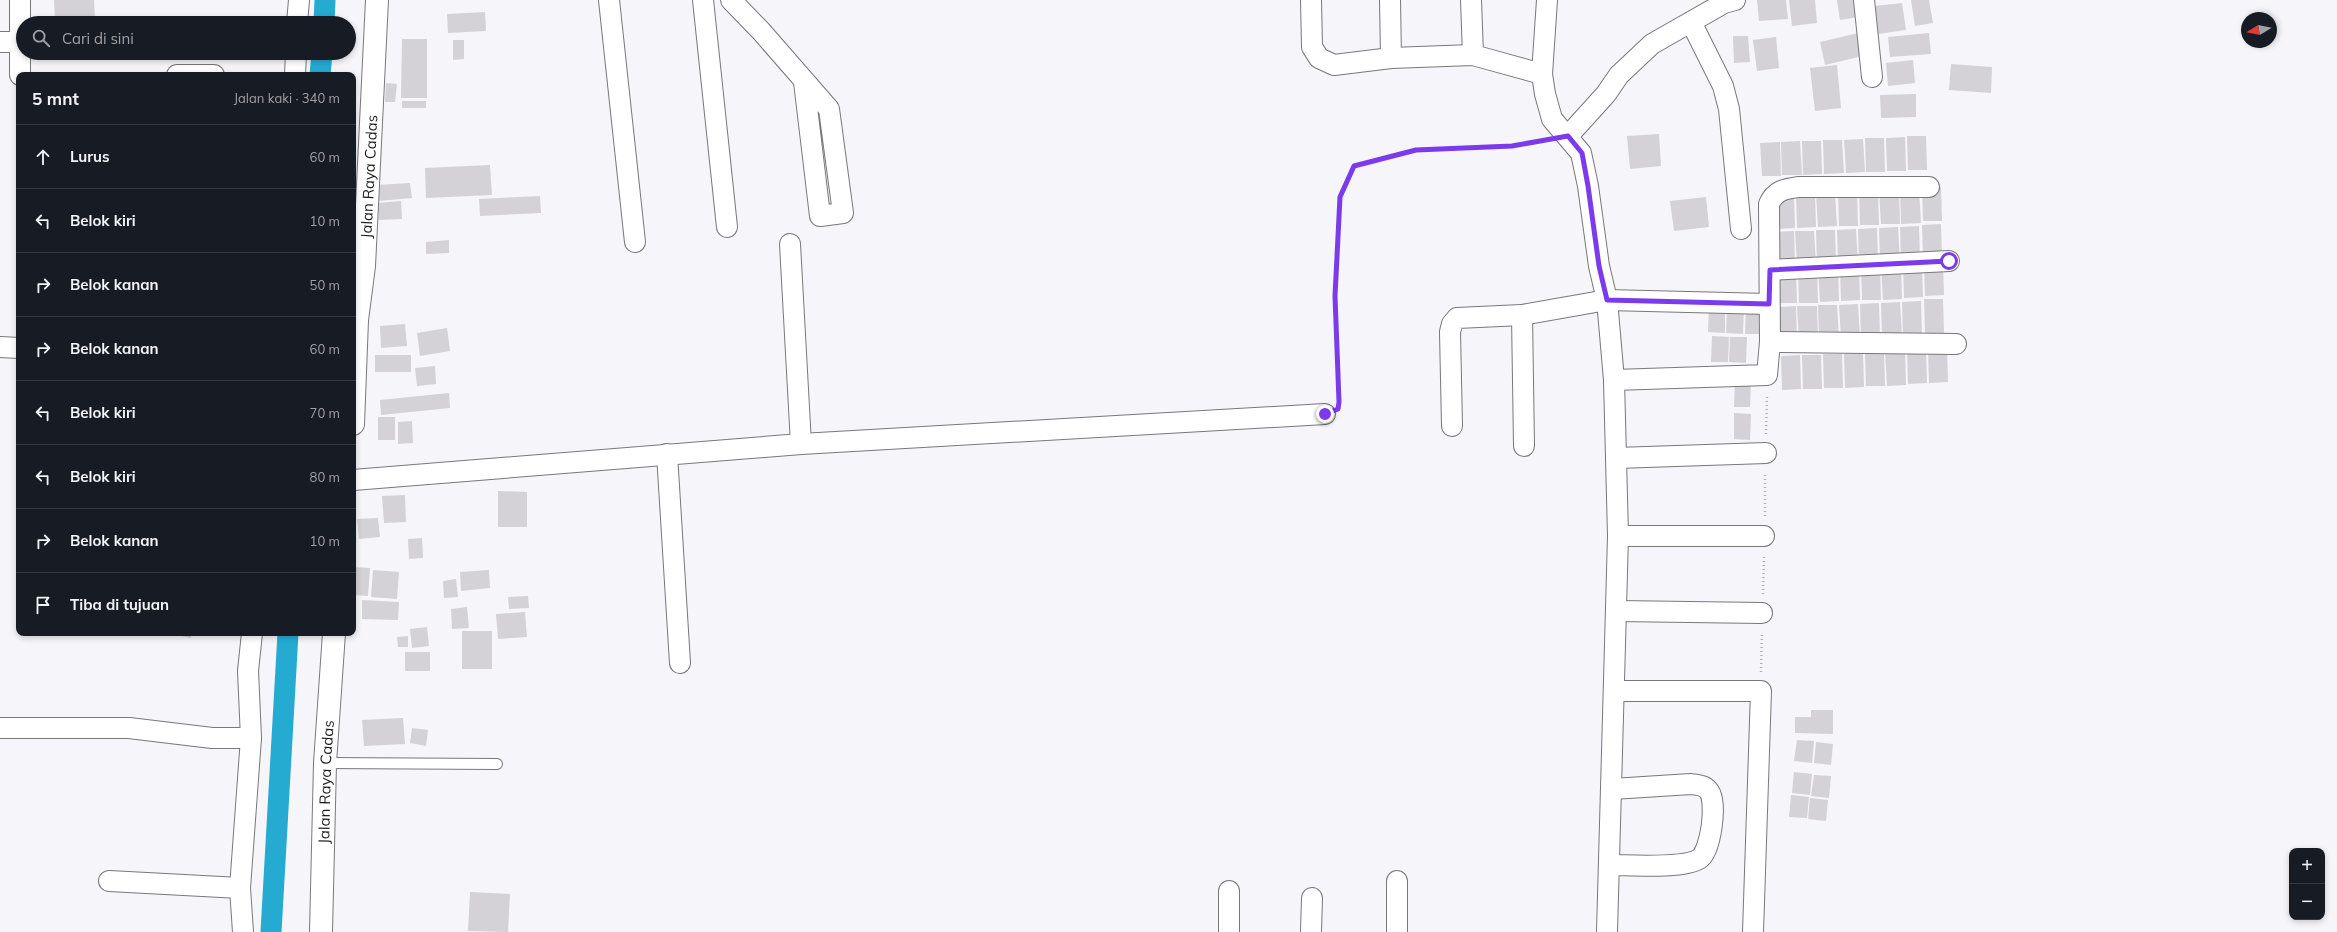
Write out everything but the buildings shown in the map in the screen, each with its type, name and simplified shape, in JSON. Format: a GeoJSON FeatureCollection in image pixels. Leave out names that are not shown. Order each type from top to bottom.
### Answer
{"type":"FeatureCollection","features":[{"type":"Feature","properties":{"kind":"street"},"geometry":{"type":"LineString","coordinates":[[20,0],[20,16]]}},
{"type":"Feature","properties":{"kind":"street"},"geometry":{"type":"LineString","coordinates":[[298,16],[299,0]]}},
{"type":"Feature","properties":{"kind":"street","name":"Jalan Raya Cadas"},"geometry":{"type":"LineString","coordinates":[[356,314],[364,266],[377,0]]}},
{"type":"Feature","properties":{"kind":"street"},"geometry":{"type":"LineString","coordinates":[[609,0],[635,242]]}},
{"type":"Feature","properties":{"kind":"street"},"geometry":{"type":"LineString","coordinates":[[703,0],[727,227]]}},
{"type":"Feature","properties":{"kind":"street"},"geometry":{"type":"LineString","coordinates":[[731,0],[761,31],[829,109],[843,212],[820,216],[804,82]]}},
{"type":"Feature","properties":{"kind":"street"},"geometry":{"type":"LineString","coordinates":[[1311,0],[1311,42],[1315,54],[1319,58],[1339,65],[1391,58],[1473,55],[1542,74]]}},
{"type":"Feature","properties":{"kind":"street"},"geometry":{"type":"LineString","coordinates":[[1390,0],[1391,58]]}},
{"type":"Feature","properties":{"kind":"street"},"geometry":{"type":"LineString","coordinates":[[1471,0],[1473,55]]}},
{"type":"Feature","properties":{"kind":"street"},"geometry":{"type":"LineString","coordinates":[[1547,0],[1542,74],[1552,119],[1582,153],[1599,266],[1607,300],[1614,380],[1618,536],[1615,690],[1607,932]]}},
{"type":"Feature","properties":{"kind":"street"},"geometry":{"type":"LineString","coordinates":[[1568,136],[1606,94],[1619,75],[1652,44],[1724,3],[1735,0]]}},
{"type":"Feature","properties":{"kind":"street"},"geometry":{"type":"LineString","coordinates":[[1864,0],[1872,77]]}},
{"type":"Feature","properties":{"kind":"street"},"geometry":{"type":"LineString","coordinates":[[1691,22],[1723,86],[1729,109],[1741,228]]}},
{"type":"Feature","properties":{"kind":"street"},"geometry":{"type":"LineString","coordinates":[[0,42],[16,42]]}},
{"type":"Feature","properties":{"kind":"street"},"geometry":{"type":"LineString","coordinates":[[20,60],[20,72]]}},
{"type":"Feature","properties":{"kind":"street"},"geometry":{"type":"LineString","coordinates":[[295,72],[296,60]]}},
{"type":"Feature","properties":{"kind":"street"},"geometry":{"type":"LineString","coordinates":[[1614,380],[1767,375],[1770,342],[1769,204],[1773,195],[1782,190],[1799,187],[1930,187]]}},
{"type":"Feature","properties":{"kind":"street"},"geometry":{"type":"LineString","coordinates":[[790,244],[801,444]]}},
{"type":"Feature","properties":{"kind":"street"},"geometry":{"type":"LineString","coordinates":[[1770,270],[1949,261]]}},
{"type":"Feature","properties":{"kind":"street"},"geometry":{"type":"LineString","coordinates":[[1452,426],[1450,332],[1453,321],[1457,318],[1522,315],[1607,300],[1769,304]]}},
{"type":"Feature","properties":{"kind":"street"},"geometry":{"type":"LineString","coordinates":[[1522,315],[1524,446]]}},
{"type":"Feature","properties":{"kind":"street"},"geometry":{"type":"LineString","coordinates":[[1770,342],[1956,344]]}},
{"type":"Feature","properties":{"kind":"street"},"geometry":{"type":"LineString","coordinates":[[0,347],[16,348]]}},
{"type":"Feature","properties":{"kind":"street"},"geometry":{"type":"LineString","coordinates":[[356,480],[801,444],[1325,414]]}},
{"type":"Feature","properties":{"kind":"street"},"geometry":{"type":"LineString","coordinates":[[1616,458],[1766,453]]}},
{"type":"Feature","properties":{"kind":"street"},"geometry":{"type":"LineString","coordinates":[[667,454],[680,664]]}},
{"type":"Feature","properties":{"kind":"street"},"geometry":{"type":"LineString","coordinates":[[1618,536],[1764,536]]}},
{"type":"Feature","properties":{"kind":"street"},"geometry":{"type":"LineString","coordinates":[[1617,611],[1762,613]]}},
{"type":"Feature","properties":{"kind":"street"},"geometry":{"type":"LineString","coordinates":[[243,932],[240,888],[251,738],[248,671],[252,636]]}},
{"type":"Feature","properties":{"kind":"street","name":"Jalan Raya Cadas"},"geometry":{"type":"LineString","coordinates":[[321,932],[325,763],[334,636]]}},
{"type":"Feature","properties":{"kind":"street"},"geometry":{"type":"LineString","coordinates":[[1615,690],[1761,691],[1753,932]]}},
{"type":"Feature","properties":{"kind":"street"},"geometry":{"type":"LineString","coordinates":[[0,728],[128,728],[212,738],[251,738]]}},
{"type":"Feature","properties":{"kind":"street"},"geometry":{"type":"LineString","coordinates":[[1610,865],[1688,863],[1699,859],[1706,853],[1711,831],[1712,802],[1708,790],[1701,786],[1691,784],[1612,789]]}},
{"type":"Feature","properties":{"kind":"street"},"geometry":{"type":"LineString","coordinates":[[109,881],[240,888]]}},
{"type":"Feature","properties":{"kind":"street"},"geometry":{"type":"LineString","coordinates":[[1397,882],[1397,932]]}},
{"type":"Feature","properties":{"kind":"street"},"geometry":{"type":"LineString","coordinates":[[1228,891],[1229,932]]}},
{"type":"Feature","properties":{"kind":"street"},"geometry":{"type":"LineString","coordinates":[[1311,932],[1312,898]]}},
{"type":"Feature","properties":{"kind":"lane"},"geometry":{"type":"LineString","coordinates":[[325,763],[497,764]]}},
{"type":"Feature","properties":{"kind":"path"},"geometry":{"type":"LineString","coordinates":[[1325,414],[1338,409],[1339,402],[1335,296],[1340,197],[1354,166],[1416,150],[1512,146],[1568,136]]}},
{"type":"Feature","properties":{"kind":"waterway"},"geometry":{"type":"LineString","coordinates":[[324,16],[325,0]]}},
{"type":"Feature","properties":{"kind":"waterway"},"geometry":{"type":"LineString","coordinates":[[320,72],[321,60]]}},
{"type":"Feature","properties":{"kind":"waterway"},"geometry":{"type":"LineString","coordinates":[[271,932],[288,636]]}},
{"type":"Feature","properties":{"kind":"route"},"geometry":{"type":"LineString","coordinates":[[1325,414],[1332,413],[1338,409],[1339,402],[1335,296],[1340,197],[1354,166],[1416,150],[1512,146],[1568,136],[1582,153],[1599,266],[1607,300],[1769,304],[1770,270],[1949,261]]}}]}
